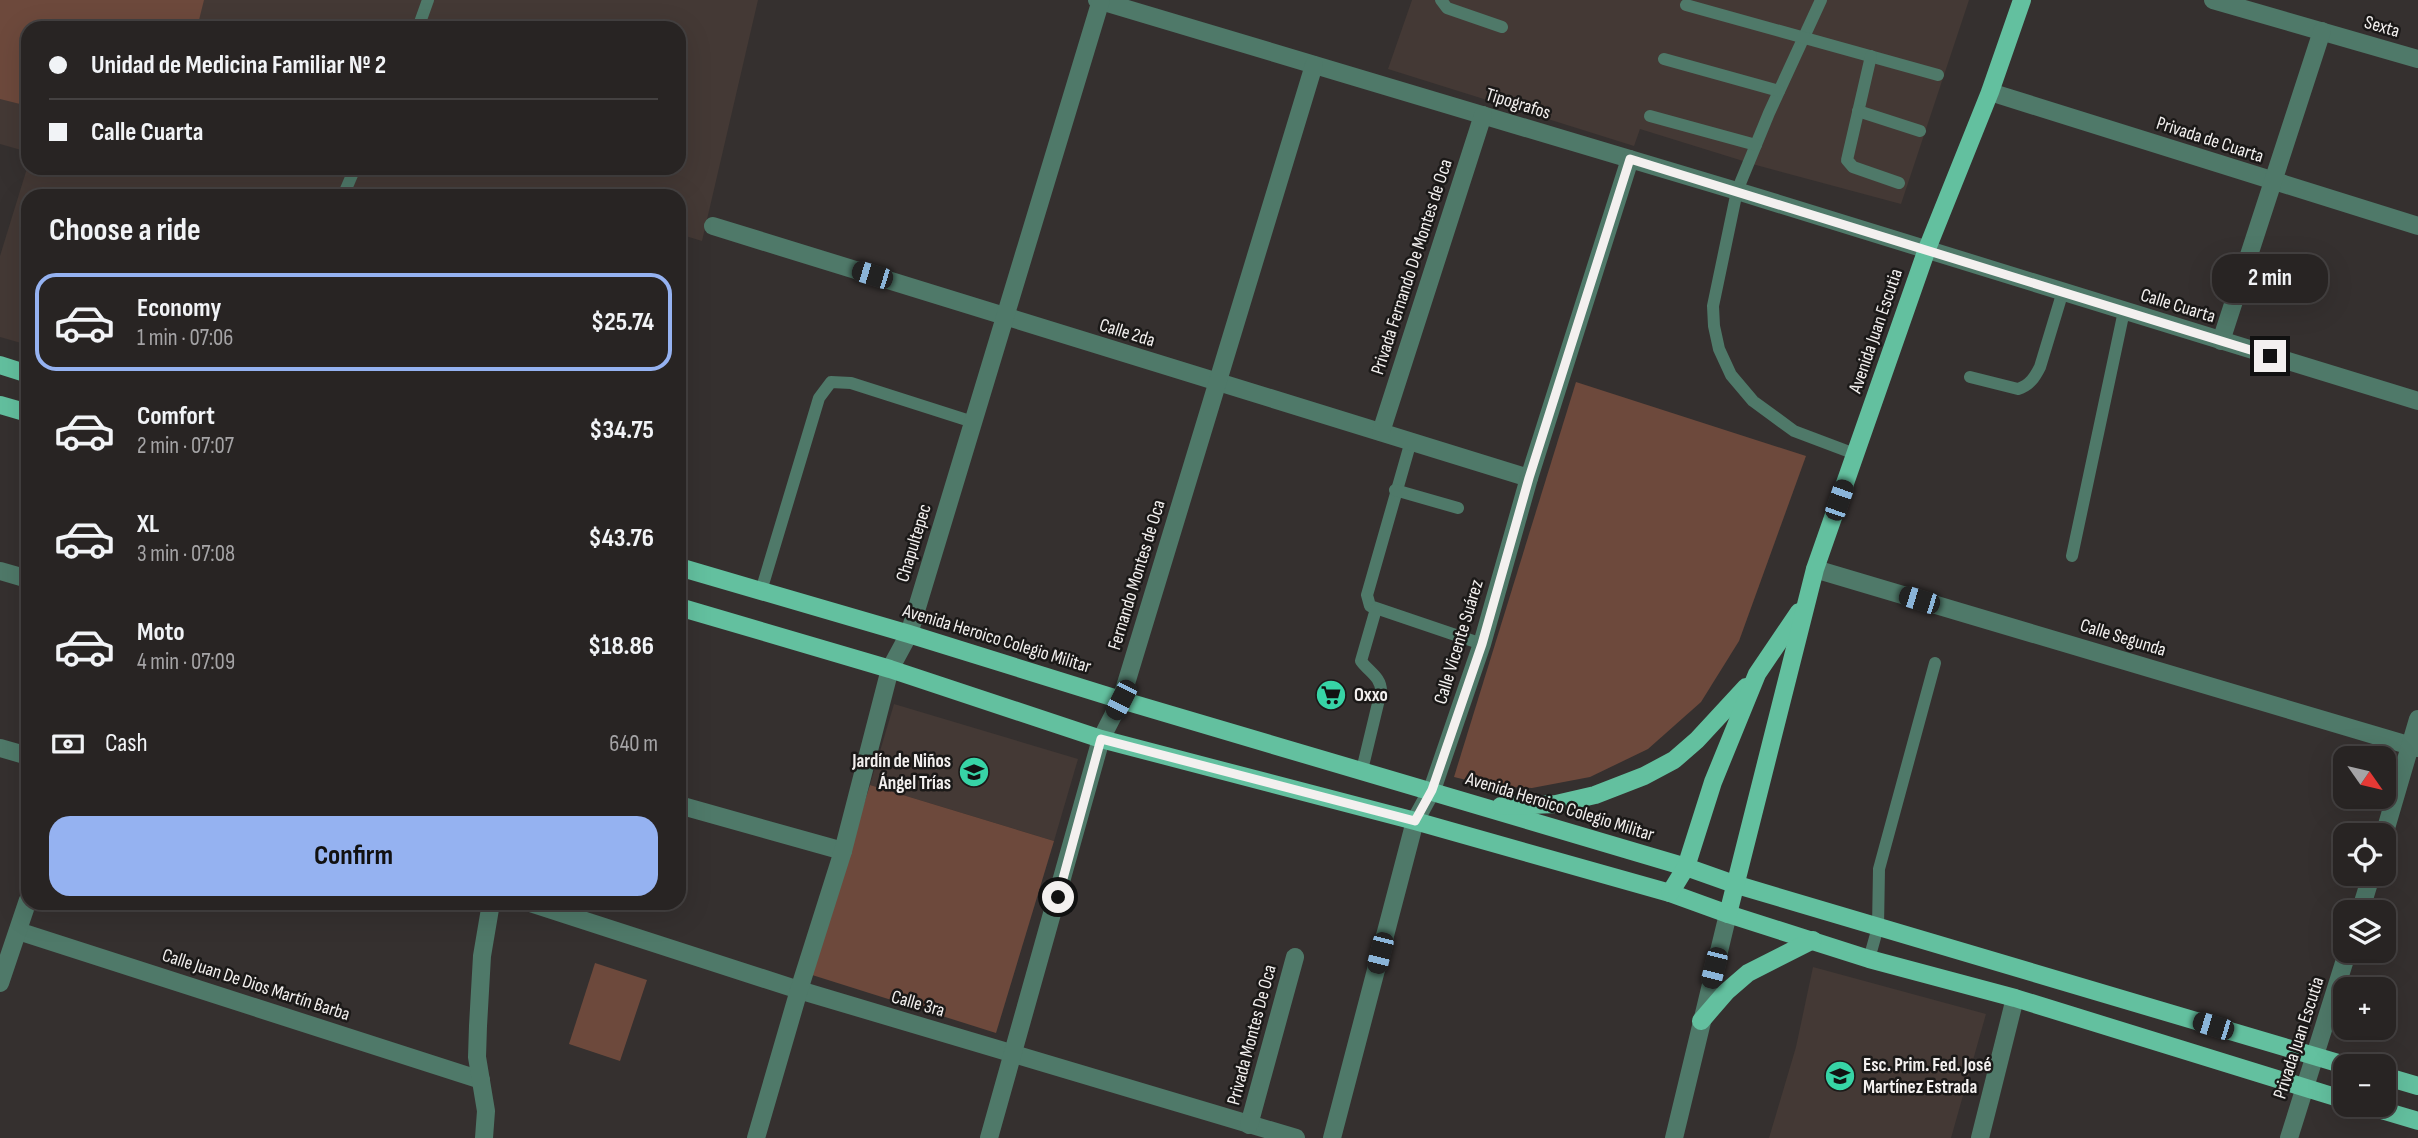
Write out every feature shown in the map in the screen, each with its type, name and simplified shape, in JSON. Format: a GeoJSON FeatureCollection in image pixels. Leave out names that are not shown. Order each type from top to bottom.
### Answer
{"type":"FeatureCollection","features":[{"type":"Feature","properties":{"kind":"main road","name":"Avenida Juan Escutia"},"geometry":{"type":"LineString","coordinates":[[1728,914],[1815,569],[1927,249],[1990,92],[2022,0]]}},
{"type":"Feature","properties":{"kind":"main road"},"geometry":{"type":"LineString","coordinates":[[0,365],[21,372]]}},
{"type":"Feature","properties":{"kind":"main road"},"geometry":{"type":"LineString","coordinates":[[0,405],[21,412]]}},
{"type":"Feature","properties":{"kind":"main road","name":"Avenida Heroico Colegio Militar"},"geometry":{"type":"LineString","coordinates":[[686,569],[2333,1061]]}},
{"type":"Feature","properties":{"kind":"main road","name":"Avenida Juan Escutia"},"geometry":{"type":"LineString","coordinates":[[1670,893],[1686,867],[1713,782],[1757,674],[1806,600]]}},
{"type":"Feature","properties":{"kind":"main road"},"geometry":{"type":"LineString","coordinates":[[686,609],[890,669],[1101,739],[1415,821],[1670,893],[1870,959],[2015,998],[2333,1096]]}},
{"type":"Feature","properties":{"kind":"main road"},"geometry":{"type":"LineString","coordinates":[[1489,807],[1556,804],[1595,795],[1644,776],[1674,760],[1697,740],[1757,674]]}},
{"type":"Feature","properties":{"kind":"main road"},"geometry":{"type":"LineString","coordinates":[[1701,1021],[1726,992],[1748,973],[1813,940]]}},
{"type":"Feature","properties":{"kind":"main road"},"geometry":{"type":"LineString","coordinates":[[2396,1080],[2418,1086]]}},
{"type":"Feature","properties":{"kind":"main road"},"geometry":{"type":"LineString","coordinates":[[2396,1114],[2418,1121]]}},
{"type":"Feature","properties":{"kind":"street","name":"Tipografos"},"geometry":{"type":"LineString","coordinates":[[1100,0],[1927,249]]}},
{"type":"Feature","properties":{"kind":"street","name":"Chapultepec"},"geometry":{"type":"LineString","coordinates":[[756,1138],[843,851],[890,669],[909,634],[1100,0]]}},
{"type":"Feature","properties":{"kind":"street","name":"Sexta"},"geometry":{"type":"LineString","coordinates":[[2213,0],[2418,59]]}},
{"type":"Feature","properties":{"kind":"street"},"geometry":{"type":"LineString","coordinates":[[2221,341],[2322,31]]}},
{"type":"Feature","properties":{"kind":"street","name":"Fernando Montes de Oca"},"geometry":{"type":"LineString","coordinates":[[989,1138],[1101,739],[1121,700],[1314,65]]}},
{"type":"Feature","properties":{"kind":"street","name":"Privada de Cuarta"},"geometry":{"type":"LineString","coordinates":[[1990,92],[2418,226]]}},
{"type":"Feature","properties":{"kind":"street","name":"Privada Fernando De Montes de Oca"},"geometry":{"type":"LineString","coordinates":[[1381,432],[1483,115]]}},
{"type":"Feature","properties":{"kind":"street","name":"Calle Vicente Suárez"},"geometry":{"type":"LineString","coordinates":[[1332,1138],[1415,821],[1432,790],[1482,644],[1529,478],[1630,159]]}},
{"type":"Feature","properties":{"kind":"street","name":"Calle 2da"},"geometry":{"type":"LineString","coordinates":[[713,226],[1529,478]]}},
{"type":"Feature","properties":{"kind":"street","name":"Calle Cuarta"},"geometry":{"type":"LineString","coordinates":[[1927,249],[2418,401]]}},
{"type":"Feature","properties":{"kind":"street","name":"Calle Segunda"},"geometry":{"type":"LineString","coordinates":[[1815,569],[2414,747]]}},
{"type":"Feature","properties":{"kind":"street"},"geometry":{"type":"LineString","coordinates":[[0,571],[21,577]]}},
{"type":"Feature","properties":{"kind":"street"},"geometry":{"type":"LineString","coordinates":[[2388,823],[2414,747],[2418,719]]}},
{"type":"Feature","properties":{"kind":"street"},"geometry":{"type":"LineString","coordinates":[[0,748],[21,754]]}},
{"type":"Feature","properties":{"kind":"street"},"geometry":{"type":"LineString","coordinates":[[686,807],[843,851]]}},
{"type":"Feature","properties":{"kind":"street"},"geometry":{"type":"LineString","coordinates":[[0,983],[25,910]]}},
{"type":"Feature","properties":{"kind":"street"},"geometry":{"type":"LineString","coordinates":[[484,1138],[486,1111],[477,1057],[482,956],[490,910]]}},
{"type":"Feature","properties":{"kind":"street","name":"Calle 3ra"},"geometry":{"type":"LineString","coordinates":[[552,910],[799,990],[1296,1138]]}},
{"type":"Feature","properties":{"kind":"street"},"geometry":{"type":"LineString","coordinates":[[1674,1138],[1728,914]]}},
{"type":"Feature","properties":{"kind":"street","name":"Calle Juan De Dios Martín Barba"},"geometry":{"type":"LineString","coordinates":[[18,931],[481,1080]]}},
{"type":"Feature","properties":{"kind":"street","name":"Privada Montes De Oca"},"geometry":{"type":"LineString","coordinates":[[1249,1125],[1295,957]]}},
{"type":"Feature","properties":{"kind":"street","name":"Privada Juan Escutia"},"geometry":{"type":"LineString","coordinates":[[2289,1138],[2344,963]]}},
{"type":"Feature","properties":{"kind":"street"},"geometry":{"type":"LineString","coordinates":[[1980,1138],[2015,998]]}},
{"type":"Feature","properties":{"kind":"lane"},"geometry":{"type":"LineString","coordinates":[[420,21],[428,0]]}},
{"type":"Feature","properties":{"kind":"lane"},"geometry":{"type":"LineString","coordinates":[[1441,0],[1447,8],[1502,27]]}},
{"type":"Feature","properties":{"kind":"lane"},"geometry":{"type":"LineString","coordinates":[[1821,0],[1737,191],[1713,306],[1714,326],[1719,349],[1731,375],[1753,401],[1794,431],[1855,454]]}},
{"type":"Feature","properties":{"kind":"lane"},"geometry":{"type":"LineString","coordinates":[[1686,5],[1938,75]]}},
{"type":"Feature","properties":{"kind":"lane"},"geometry":{"type":"LineString","coordinates":[[1871,56],[1847,160],[1853,167],[1899,183]]}},
{"type":"Feature","properties":{"kind":"lane"},"geometry":{"type":"LineString","coordinates":[[1664,59],[1779,91]]}},
{"type":"Feature","properties":{"kind":"lane"},"geometry":{"type":"LineString","coordinates":[[1858,111],[1920,131]]}},
{"type":"Feature","properties":{"kind":"lane"},"geometry":{"type":"LineString","coordinates":[[1650,116],[1756,145]]}},
{"type":"Feature","properties":{"kind":"lane"},"geometry":{"type":"LineString","coordinates":[[1970,377],[2018,389],[2026,387],[2040,367],[2063,292]]}},
{"type":"Feature","properties":{"kind":"lane"},"geometry":{"type":"LineString","coordinates":[[2072,556],[2124,311]]}},
{"type":"Feature","properties":{"kind":"lane"},"geometry":{"type":"LineString","coordinates":[[761,591],[819,398],[831,382],[851,383],[973,422]]}},
{"type":"Feature","properties":{"kind":"lane"},"geometry":{"type":"LineString","coordinates":[[1411,441],[1367,595],[1370,607],[1482,644]]}},
{"type":"Feature","properties":{"kind":"lane"},"geometry":{"type":"LineString","coordinates":[[1395,490],[1458,508]]}},
{"type":"Feature","properties":{"kind":"lane"},"geometry":{"type":"LineString","coordinates":[[1362,770],[1381,691],[1381,684],[1361,661],[1376,609]]}},
{"type":"Feature","properties":{"kind":"lane"},"geometry":{"type":"LineString","coordinates":[[1870,959],[1878,927],[1879,869],[1935,663]]}},
{"type":"Feature","properties":{"kind":"shaded area"},"geometry":{"type":"Polygon","coordinates":[[[0,0],[758,0],[702,241],[686,236],[686,189],[21,189],[21,343],[0,337],[0,256],[25,175],[686,175],[686,21],[21,21],[21,150],[0,144],[0,0]]]}},
{"type":"Feature","properties":{"kind":"shaded area"},"geometry":{"type":"Polygon","coordinates":[[[0,0],[204,0],[199,21],[21,21],[21,104],[0,99],[0,0]]]}},
{"type":"Feature","properties":{"kind":"shaded area"},"geometry":{"type":"Polygon","coordinates":[[[1412,0],[1969,0],[1901,204],[1756,165],[1640,129],[1634,146],[1388,69],[1412,0]]]}},
{"type":"Feature","properties":{"kind":"shaded area"},"geometry":{"type":"Polygon","coordinates":[[[1576,382],[1806,456],[1739,641],[1701,702],[1648,749],[1590,777],[1532,788],[1491,786],[1454,777],[1576,382]]]}},
{"type":"Feature","properties":{"kind":"shaded area","name":"Jardín de Niños Ángel Trías"},"geometry":{"type":"Polygon","coordinates":[[[894,704],[1078,759],[1054,841],[870,785],[894,704]]]}},
{"type":"Feature","properties":{"kind":"shaded area"},"geometry":{"type":"Polygon","coordinates":[[[870,785],[1054,841],[996,1033],[809,974],[870,785]]]}},
{"type":"Feature","properties":{"kind":"shaded area"},"geometry":{"type":"Polygon","coordinates":[[[595,963],[647,980],[620,1061],[569,1044],[595,963]]]}},
{"type":"Feature","properties":{"kind":"shaded area"},"geometry":{"type":"Polygon","coordinates":[[[1813,967],[1986,1014],[1951,1138],[1769,1138],[1796,1047],[1813,967]]]}},
{"type":"Feature","properties":{"kind":"place","name":"Oxxo"},"geometry":{"type":"Point","coordinates":[1331,695]}},
{"type":"Feature","properties":{"kind":"place","name":"Jardín de Niños Ángel Trías"},"geometry":{"type":"Point","coordinates":[974,772]}},
{"type":"Feature","properties":{"kind":"place","name":"Esc. Prim. Fed. José Martínez Estrada"},"geometry":{"type":"Point","coordinates":[1840,1076]}},
{"type":"Feature","properties":{"kind":"route"},"geometry":{"type":"LineString","coordinates":[[1058,897],[1101,739],[1415,821],[1432,790],[1482,644],[1529,478],[1630,159],[2270,356]]}}]}
